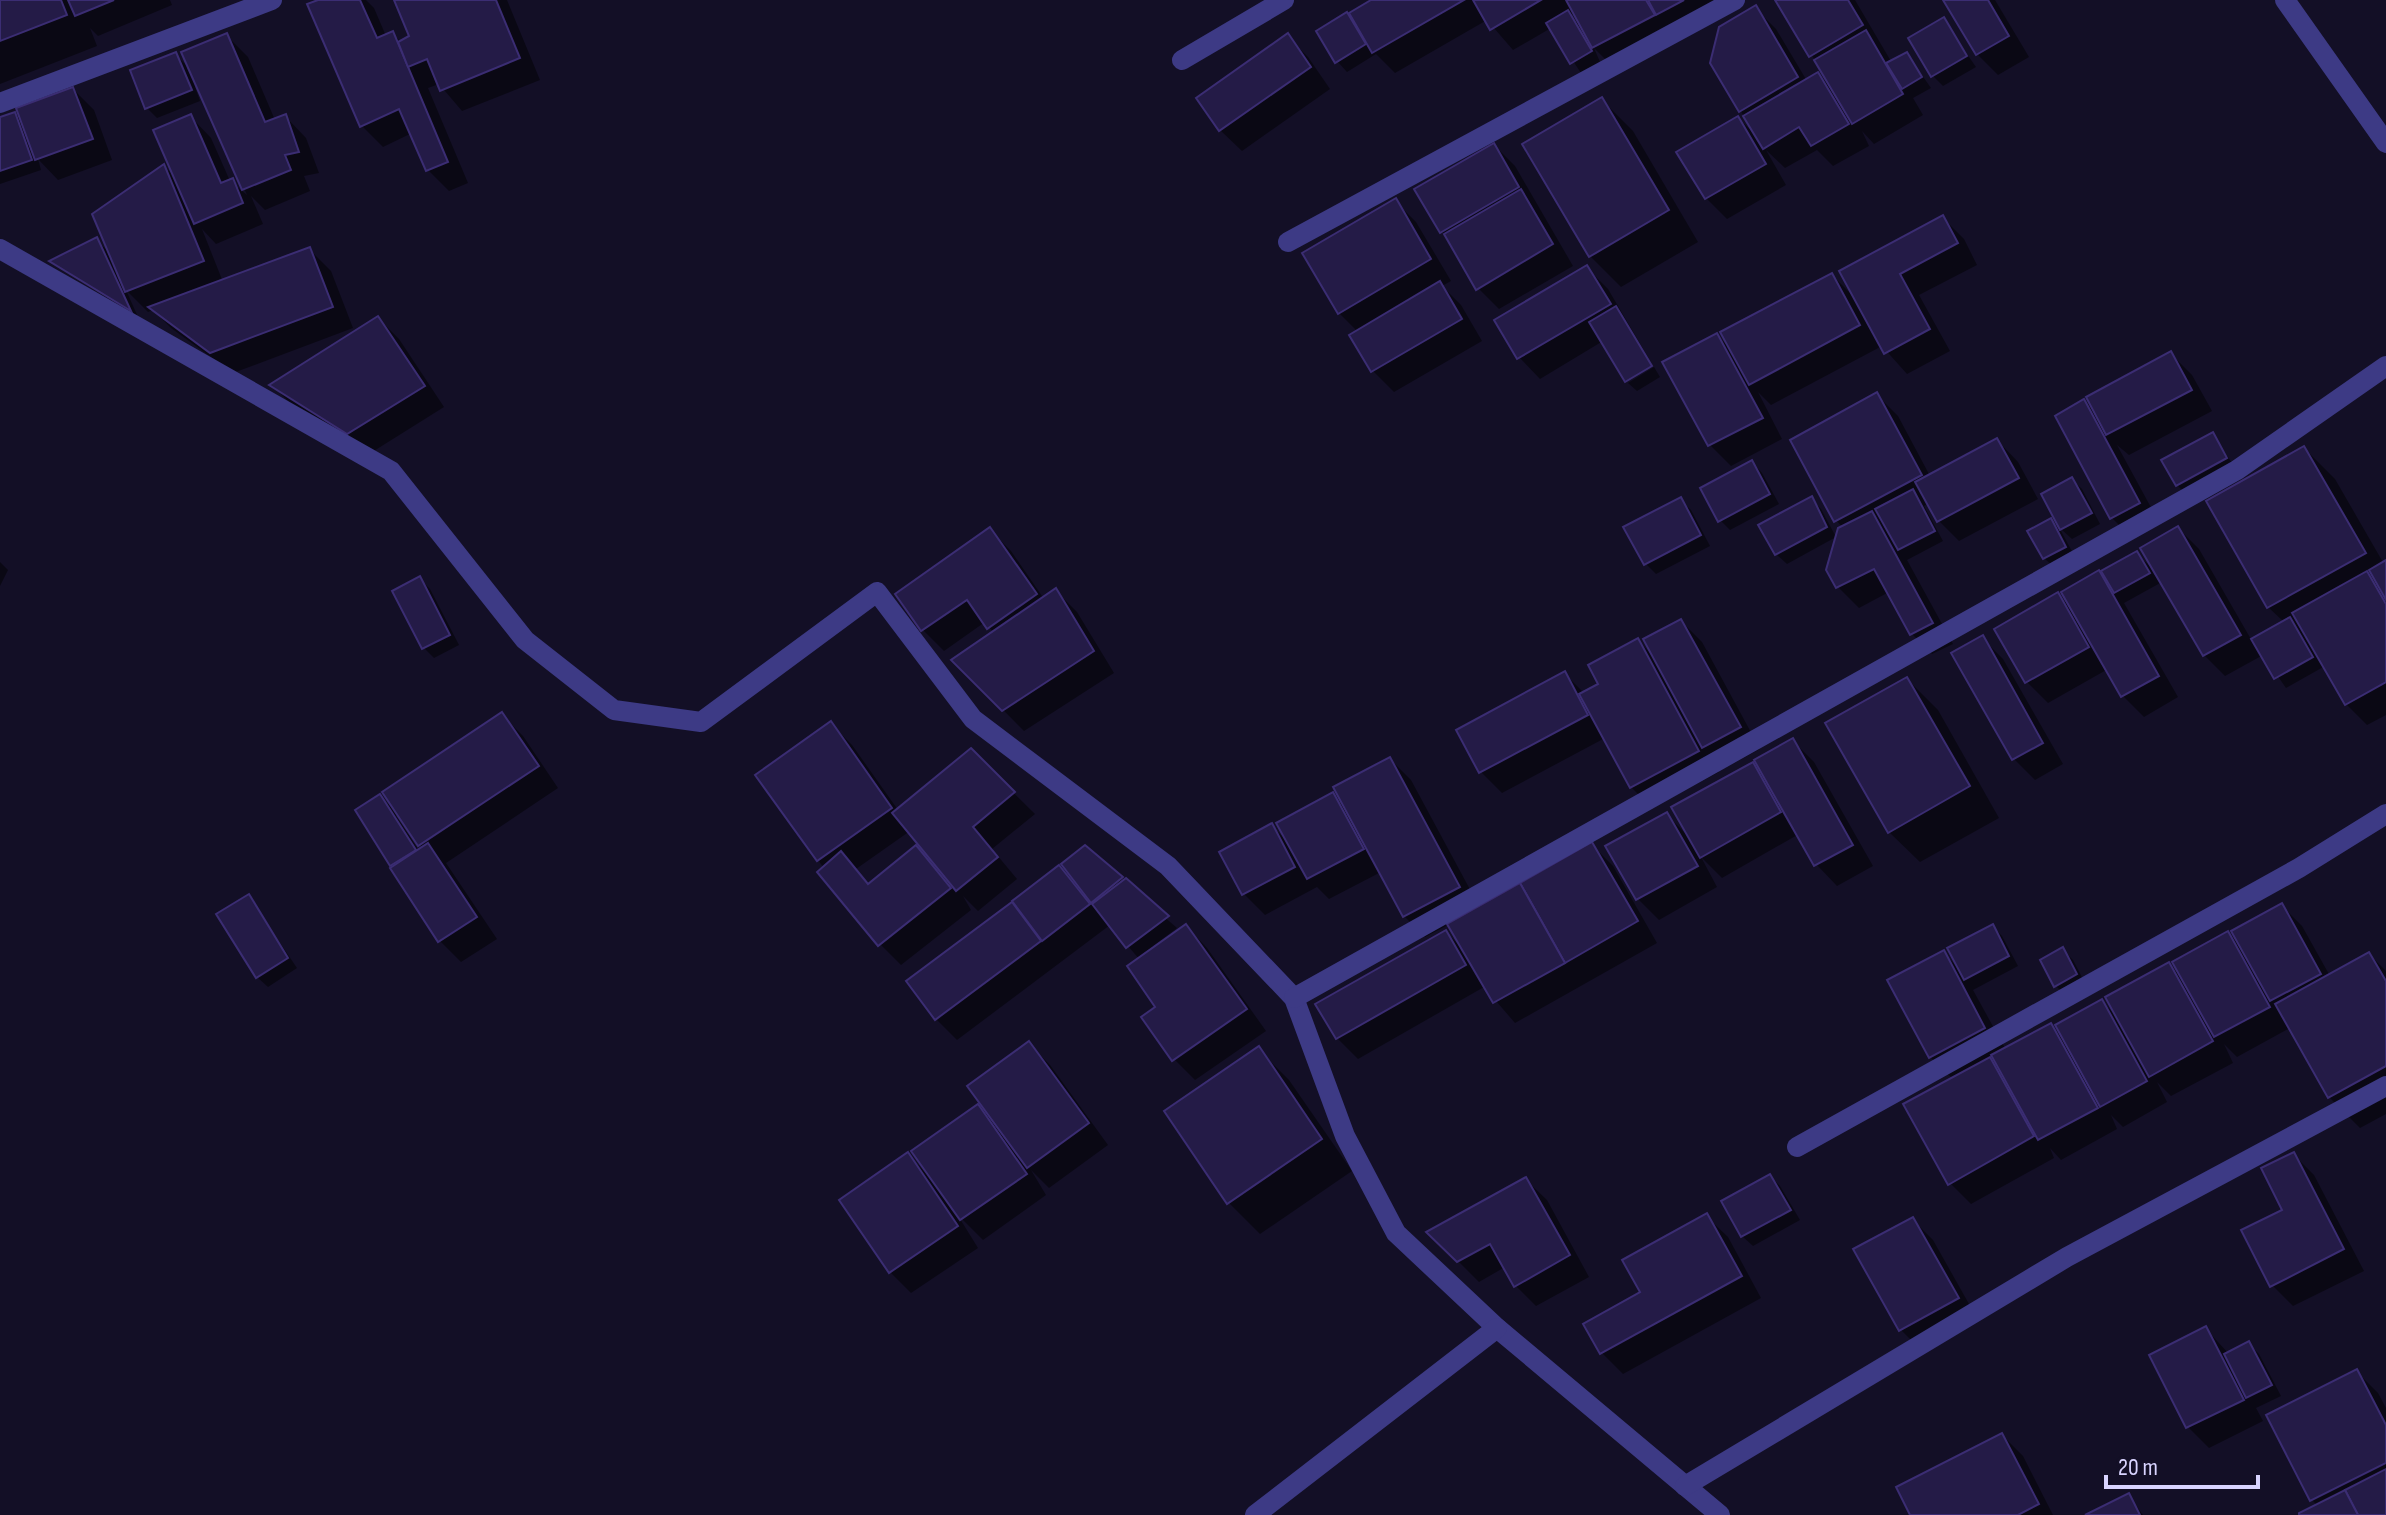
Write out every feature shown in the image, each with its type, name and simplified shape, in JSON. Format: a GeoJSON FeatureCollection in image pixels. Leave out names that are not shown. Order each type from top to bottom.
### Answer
{"type":"FeatureCollection","features":[{"type":"Feature","properties":{"kind":"street"},"geometry":{"type":"LineString","coordinates":[[0,103],[272,0]]}},
{"type":"Feature","properties":{"kind":"street"},"geometry":{"type":"LineString","coordinates":[[1182,60],[1284,0]]}},
{"type":"Feature","properties":{"kind":"street"},"geometry":{"type":"LineString","coordinates":[[1288,242],[1735,0]]}},
{"type":"Feature","properties":{"kind":"street"},"geometry":{"type":"LineString","coordinates":[[2285,0],[2386,143]]}},
{"type":"Feature","properties":{"kind":"street"},"geometry":{"type":"LineString","coordinates":[[0,249],[391,471],[525,640],[614,710],[701,722],[877,592],[973,719],[1168,866],[1294,998],[1345,1136],[1396,1233],[1497,1328],[1720,1515]]}},
{"type":"Feature","properties":{"kind":"street"},"geometry":{"type":"LineString","coordinates":[[1294,998],[2237,470],[2386,366]]}},
{"type":"Feature","properties":{"kind":"street"},"geometry":{"type":"LineString","coordinates":[[1797,1147],[2299,868],[2386,814]]}},
{"type":"Feature","properties":{"kind":"street"},"geometry":{"type":"LineString","coordinates":[[1685,1486],[2067,1257],[2386,1086]]}},
{"type":"Feature","properties":{"kind":"street"},"geometry":{"type":"LineString","coordinates":[[1255,1515],[1497,1328]]}},
{"type":"Feature","properties":{"kind":"building"},"geometry":{"type":"Polygon","coordinates":[[[0,0],[61,0],[67,15],[0,41],[0,0]]]}},
{"type":"Feature","properties":{"kind":"building"},"geometry":{"type":"Polygon","coordinates":[[[68,0],[114,0],[75,16],[68,0]]]}},
{"type":"Feature","properties":{"kind":"building"},"geometry":{"type":"Polygon","coordinates":[[[318,0],[360,0],[377,38],[393,31],[448,162],[426,171],[399,109],[360,127],[307,4],[318,0]]]}},
{"type":"Feature","properties":{"kind":"building"},"geometry":{"type":"Polygon","coordinates":[[[394,0],[496,0],[520,58],[440,91],[427,59],[408,67],[398,42],[409,36],[394,0]]]}},
{"type":"Feature","properties":{"kind":"building"},"geometry":{"type":"Polygon","coordinates":[[[1371,0],[1464,0],[1372,53],[1349,13],[1371,0]]]}},
{"type":"Feature","properties":{"kind":"building"},"geometry":{"type":"Polygon","coordinates":[[[1473,0],[1541,0],[1490,30],[1473,0]]]}},
{"type":"Feature","properties":{"kind":"building"},"geometry":{"type":"Polygon","coordinates":[[[1566,0],[1646,0],[1655,15],[1592,48],[1566,0]]]}},
{"type":"Feature","properties":{"kind":"building"},"geometry":{"type":"Polygon","coordinates":[[[1648,0],[1684,0],[1656,15],[1648,0]]]}},
{"type":"Feature","properties":{"kind":"building"},"geometry":{"type":"Polygon","coordinates":[[[1775,0],[1848,0],[1863,25],[1809,57],[1775,0]]]}},
{"type":"Feature","properties":{"kind":"building"},"geometry":{"type":"Polygon","coordinates":[[[1943,0],[1988,0],[2009,36],[1976,55],[1943,0]]]}},
{"type":"Feature","properties":{"kind":"building"},"geometry":{"type":"Polygon","coordinates":[[[1756,5],[1798,77],[1739,112],[1710,63],[1719,27],[1756,5]]]}},
{"type":"Feature","properties":{"kind":"building"},"geometry":{"type":"Polygon","coordinates":[[[1568,10],[1592,51],[1570,64],[1546,23],[1568,10]]]}},
{"type":"Feature","properties":{"kind":"building"},"geometry":{"type":"Polygon","coordinates":[[[1347,12],[1366,44],[1335,63],[1316,31],[1347,12]]]}},
{"type":"Feature","properties":{"kind":"building"},"geometry":{"type":"Polygon","coordinates":[[[1944,17],[1967,56],[1931,77],[1908,38],[1944,17]]]}},
{"type":"Feature","properties":{"kind":"building"},"geometry":{"type":"Polygon","coordinates":[[[1866,30],[1903,94],[1852,124],[1814,60],[1866,30]]]}},
{"type":"Feature","properties":{"kind":"building"},"geometry":{"type":"Polygon","coordinates":[[[227,33],[265,122],[286,114],[299,152],[285,155],[291,170],[242,190],[181,52],[227,33]]]}},
{"type":"Feature","properties":{"kind":"building"},"geometry":{"type":"Polygon","coordinates":[[[1288,33],[1311,67],[1219,131],[1196,98],[1288,33]]]}},
{"type":"Feature","properties":{"kind":"building"},"geometry":{"type":"Polygon","coordinates":[[[176,52],[192,90],[145,109],[130,70],[176,52]]]}},
{"type":"Feature","properties":{"kind":"building"},"geometry":{"type":"Polygon","coordinates":[[[1907,52],[1922,77],[1902,89],[1886,63],[1907,52]]]}},
{"type":"Feature","properties":{"kind":"building"},"geometry":{"type":"Polygon","coordinates":[[[1818,72],[1849,124],[1811,146],[1799,127],[1763,149],[1743,116],[1818,72]]]}},
{"type":"Feature","properties":{"kind":"building"},"geometry":{"type":"Polygon","coordinates":[[[73,87],[93,139],[35,160],[16,108],[73,87]]]}},
{"type":"Feature","properties":{"kind":"building"},"geometry":{"type":"Polygon","coordinates":[[[1602,97],[1669,210],[1589,257],[1522,144],[1602,97]]]}},
{"type":"Feature","properties":{"kind":"building"},"geometry":{"type":"Polygon","coordinates":[[[15,112],[32,160],[0,171],[0,117],[15,112]]]}},
{"type":"Feature","properties":{"kind":"building"},"geometry":{"type":"Polygon","coordinates":[[[191,114],[221,183],[233,178],[243,203],[194,224],[153,130],[191,114]]]}},
{"type":"Feature","properties":{"kind":"building"},"geometry":{"type":"Polygon","coordinates":[[[1738,116],[1766,164],[1705,199],[1676,152],[1738,116]]]}},
{"type":"Feature","properties":{"kind":"building"},"geometry":{"type":"Polygon","coordinates":[[[1494,143],[1519,187],[1440,233],[1414,189],[1494,143]]]}},
{"type":"Feature","properties":{"kind":"building"},"geometry":{"type":"Polygon","coordinates":[[[164,164],[204,261],[125,292],[92,214],[164,164]]]}},
{"type":"Feature","properties":{"kind":"building"},"geometry":{"type":"Polygon","coordinates":[[[1521,189],[1553,244],[1476,290],[1444,234],[1521,189]]]}},
{"type":"Feature","properties":{"kind":"building"},"geometry":{"type":"Polygon","coordinates":[[[1396,198],[1431,259],[1338,314],[1302,253],[1396,198]]]}},
{"type":"Feature","properties":{"kind":"building"},"geometry":{"type":"Polygon","coordinates":[[[1943,215],[1958,243],[1900,274],[1930,329],[1884,354],[1839,271],[1943,215]]]}},
{"type":"Feature","properties":{"kind":"building"},"geometry":{"type":"Polygon","coordinates":[[[97,237],[131,311],[49,261],[97,237]]]}},
{"type":"Feature","properties":{"kind":"building"},"geometry":{"type":"Polygon","coordinates":[[[310,247],[333,307],[210,353],[148,307],[310,247]]]}},
{"type":"Feature","properties":{"kind":"building"},"geometry":{"type":"Polygon","coordinates":[[[1587,265],[1611,304],[1517,359],[1494,320],[1587,265]]]}},
{"type":"Feature","properties":{"kind":"building"},"geometry":{"type":"Polygon","coordinates":[[[1832,273],[1860,325],[1749,385],[1720,332],[1832,273]]]}},
{"type":"Feature","properties":{"kind":"building"},"geometry":{"type":"Polygon","coordinates":[[[1440,281],[1462,319],[1371,372],[1349,335],[1440,281]]]}},
{"type":"Feature","properties":{"kind":"building"},"geometry":{"type":"Polygon","coordinates":[[[1616,306],[1652,366],[1625,382],[1589,322],[1616,306]]]}},
{"type":"Feature","properties":{"kind":"building"},"geometry":{"type":"Polygon","coordinates":[[[378,316],[425,386],[347,434],[269,385],[378,316]]]}},
{"type":"Feature","properties":{"kind":"building"},"geometry":{"type":"Polygon","coordinates":[[[1717,333],[1763,418],[1708,446],[1662,362],[1717,333]]]}},
{"type":"Feature","properties":{"kind":"building"},"geometry":{"type":"Polygon","coordinates":[[[2171,351],[2192,390],[2106,435],[2086,397],[2171,351]]]}},
{"type":"Feature","properties":{"kind":"building"},"geometry":{"type":"Polygon","coordinates":[[[1877,392],[1922,475],[1834,522],[1790,440],[1877,392]]]}},
{"type":"Feature","properties":{"kind":"building"},"geometry":{"type":"Polygon","coordinates":[[[2084,399],[2140,503],[2110,519],[2055,416],[2084,399]]]}},
{"type":"Feature","properties":{"kind":"building"},"geometry":{"type":"Polygon","coordinates":[[[2213,432],[2227,458],[2176,486],[2161,460],[2213,432]]]}},
{"type":"Feature","properties":{"kind":"building"},"geometry":{"type":"Polygon","coordinates":[[[1997,438],[2019,478],[1937,522],[1915,482],[1997,438]]]}},
{"type":"Feature","properties":{"kind":"building"},"geometry":{"type":"Polygon","coordinates":[[[2304,446],[2366,553],[2267,608],[2206,501],[2304,446]]]}},
{"type":"Feature","properties":{"kind":"building"},"geometry":{"type":"Polygon","coordinates":[[[1752,460],[1770,494],[1718,522],[1700,488],[1752,460]]]}},
{"type":"Feature","properties":{"kind":"building"},"geometry":{"type":"Polygon","coordinates":[[[2072,477],[2092,513],[2060,530],[2041,494],[2072,477]]]}},
{"type":"Feature","properties":{"kind":"building"},"geometry":{"type":"Polygon","coordinates":[[[1913,489],[1935,531],[1898,550],[1875,509],[1913,489]]]}},
{"type":"Feature","properties":{"kind":"building"},"geometry":{"type":"Polygon","coordinates":[[[1812,496],[1827,527],[1775,555],[1758,525],[1812,496]]]}},
{"type":"Feature","properties":{"kind":"building"},"geometry":{"type":"Polygon","coordinates":[[[1681,497],[1701,535],[1644,565],[1623,527],[1681,497]]]}},
{"type":"Feature","properties":{"kind":"building"},"geometry":{"type":"Polygon","coordinates":[[[1872,511],[1933,623],[1910,635],[1874,569],[1836,588],[1826,570],[1838,528],[1872,511]]]}},
{"type":"Feature","properties":{"kind":"building"},"geometry":{"type":"Polygon","coordinates":[[[2051,518],[2066,547],[2043,559],[2027,531],[2051,518]]]}},
{"type":"Feature","properties":{"kind":"building"},"geometry":{"type":"Polygon","coordinates":[[[2178,526],[2241,635],[2203,656],[2140,548],[2178,526]]]}},
{"type":"Feature","properties":{"kind":"building"},"geometry":{"type":"Polygon","coordinates":[[[990,527],[1037,594],[987,629],[967,600],[921,631],[895,594],[990,527]]]}},
{"type":"Feature","properties":{"kind":"building"},"geometry":{"type":"Polygon","coordinates":[[[2137,551],[2150,573],[2114,593],[2101,571],[2137,551]]]}},
{"type":"Feature","properties":{"kind":"building"},"geometry":{"type":"Polygon","coordinates":[[[2386,560],[2386,600],[2369,570],[2386,560]]]}},
{"type":"Feature","properties":{"kind":"building"},"geometry":{"type":"Polygon","coordinates":[[[2099,570],[2159,676],[2121,697],[2061,592],[2099,570]]]}},
{"type":"Feature","properties":{"kind":"building"},"geometry":{"type":"Polygon","coordinates":[[[2367,571],[2386,604],[2386,682],[2345,705],[2292,613],[2367,571]]]}},
{"type":"Feature","properties":{"kind":"building"},"geometry":{"type":"Polygon","coordinates":[[[420,576],[450,635],[422,649],[392,591],[420,576]]]}},
{"type":"Feature","properties":{"kind":"building"},"geometry":{"type":"Polygon","coordinates":[[[1056,588],[1094,651],[1002,711],[951,660],[1056,588]]]}},
{"type":"Feature","properties":{"kind":"building"},"geometry":{"type":"Polygon","coordinates":[[[2058,592],[2089,647],[2025,683],[1994,629],[2058,592]]]}},
{"type":"Feature","properties":{"kind":"building"},"geometry":{"type":"Polygon","coordinates":[[[2290,617],[2313,657],[2274,679],[2251,639],[2290,617]]]}},
{"type":"Feature","properties":{"kind":"building"},"geometry":{"type":"Polygon","coordinates":[[[1681,619],[1741,727],[1702,748],[1643,639],[1681,619]]]}},
{"type":"Feature","properties":{"kind":"building"},"geometry":{"type":"Polygon","coordinates":[[[1983,635],[2043,743],[2012,760],[1951,653],[1983,635]]]}},
{"type":"Feature","properties":{"kind":"building"},"geometry":{"type":"Polygon","coordinates":[[[1638,638],[1699,751],[1630,788],[1579,694],[1598,684],[1588,665],[1638,638]]]}},
{"type":"Feature","properties":{"kind":"building"},"geometry":{"type":"Polygon","coordinates":[[[1565,671],[1588,715],[1479,773],[1456,730],[1565,671]]]}},
{"type":"Feature","properties":{"kind":"building"},"geometry":{"type":"Polygon","coordinates":[[[1907,677],[1970,786],[1888,833],[1825,723],[1907,677]]]}},
{"type":"Feature","properties":{"kind":"building"},"geometry":{"type":"Polygon","coordinates":[[[502,712],[539,766],[418,846],[382,792],[502,712]]]}},
{"type":"Feature","properties":{"kind":"building"},"geometry":{"type":"Polygon","coordinates":[[[831,721],[892,808],[817,861],[755,775],[831,721]]]}},
{"type":"Feature","properties":{"kind":"building"},"geometry":{"type":"Polygon","coordinates":[[[1793,738],[1853,845],[1814,866],[1754,760],[1793,738]]]}},
{"type":"Feature","properties":{"kind":"building"},"geometry":{"type":"Polygon","coordinates":[[[971,748],[1015,792],[973,827],[998,857],[956,891],[892,813],[971,748]]]}},
{"type":"Feature","properties":{"kind":"building"},"geometry":{"type":"Polygon","coordinates":[[[1390,757],[1460,887],[1403,917],[1333,787],[1390,757]]]}},
{"type":"Feature","properties":{"kind":"building"},"geometry":{"type":"Polygon","coordinates":[[[1753,762],[1781,812],[1700,858],[1671,807],[1753,762]]]}},
{"type":"Feature","properties":{"kind":"building"},"geometry":{"type":"Polygon","coordinates":[[[1333,792],[1364,849],[1307,879],[1276,823],[1333,792]]]}},
{"type":"Feature","properties":{"kind":"building"},"geometry":{"type":"Polygon","coordinates":[[[380,794],[416,850],[390,866],[355,810],[380,794]]]}},
{"type":"Feature","properties":{"kind":"building"},"geometry":{"type":"Polygon","coordinates":[[[1667,812],[1698,866],[1636,900],[1605,846],[1667,812]]]}},
{"type":"Feature","properties":{"kind":"building"},"geometry":{"type":"Polygon","coordinates":[[[1272,823],[1295,867],[1242,895],[1219,852],[1272,823]]]}},
{"type":"Feature","properties":{"kind":"building"},"geometry":{"type":"Polygon","coordinates":[[[1592,842],[1638,921],[1565,963],[1520,883],[1592,842]]]}},
{"type":"Feature","properties":{"kind":"building"},"geometry":{"type":"Polygon","coordinates":[[[428,843],[477,917],[438,942],[390,868],[428,843]]]}},
{"type":"Feature","properties":{"kind":"building"},"geometry":{"type":"Polygon","coordinates":[[[916,845],[951,888],[878,946],[817,872],[841,851],[868,884],[916,845]]]}},
{"type":"Feature","properties":{"kind":"building"},"geometry":{"type":"Polygon","coordinates":[[[1085,845],[1123,877],[1091,903],[1061,864],[1085,845]]]}},
{"type":"Feature","properties":{"kind":"building"},"geometry":{"type":"Polygon","coordinates":[[[1059,865],[1090,904],[1042,941],[1012,901],[1059,865]]]}},
{"type":"Feature","properties":{"kind":"building"},"geometry":{"type":"Polygon","coordinates":[[[1126,878],[1169,916],[1126,948],[1092,904],[1126,878]]]}},
{"type":"Feature","properties":{"kind":"building"},"geometry":{"type":"Polygon","coordinates":[[[1520,883],[1565,963],[1493,1003],[1447,924],[1520,883]]]}},
{"type":"Feature","properties":{"kind":"building"},"geometry":{"type":"Polygon","coordinates":[[[249,894],[288,958],[256,978],[216,914],[249,894]]]}},
{"type":"Feature","properties":{"kind":"building"},"geometry":{"type":"Polygon","coordinates":[[[1012,902],[1041,941],[935,1020],[906,981],[1012,902]]]}},
{"type":"Feature","properties":{"kind":"building"},"geometry":{"type":"Polygon","coordinates":[[[2282,903],[2321,974],[2270,1001],[2231,931],[2282,903]]]}},
{"type":"Feature","properties":{"kind":"building"},"geometry":{"type":"Polygon","coordinates":[[[1186,924],[1247,1009],[1172,1061],[1141,1017],[1155,1007],[1127,966],[1186,924]]]}},
{"type":"Feature","properties":{"kind":"building"},"geometry":{"type":"Polygon","coordinates":[[[1993,924],[2009,956],[1964,980],[1947,948],[1993,924]]]}},
{"type":"Feature","properties":{"kind":"building"},"geometry":{"type":"Polygon","coordinates":[[[1446,930],[1466,965],[1336,1039],[1315,1004],[1446,930]]]}},
{"type":"Feature","properties":{"kind":"building"},"geometry":{"type":"Polygon","coordinates":[[[2228,931],[2270,1007],[2214,1037],[2172,962],[2228,931]]]}},
{"type":"Feature","properties":{"kind":"building"},"geometry":{"type":"Polygon","coordinates":[[[2063,947],[2077,974],[2054,987],[2040,960],[2063,947]]]}},
{"type":"Feature","properties":{"kind":"building"},"geometry":{"type":"Polygon","coordinates":[[[1944,950],[1985,1028],[1929,1058],[1887,980],[1944,950]]]}},
{"type":"Feature","properties":{"kind":"building"},"geometry":{"type":"Polygon","coordinates":[[[2369,952],[2386,981],[2386,1066],[2328,1098],[2275,1004],[2369,952]]]}},
{"type":"Feature","properties":{"kind":"building"},"geometry":{"type":"Polygon","coordinates":[[[2169,962],[2213,1041],[2149,1077],[2105,997],[2169,962]]]}},
{"type":"Feature","properties":{"kind":"building"},"geometry":{"type":"Polygon","coordinates":[[[2102,999],[2147,1081],[2100,1107],[2055,1025],[2102,999]]]}},
{"type":"Feature","properties":{"kind":"building"},"geometry":{"type":"Polygon","coordinates":[[[2051,1023],[2098,1108],[2038,1140],[1991,1055],[2051,1023]]]}},
{"type":"Feature","properties":{"kind":"building"},"geometry":{"type":"Polygon","coordinates":[[[1029,1041],[1089,1123],[1027,1168],[967,1086],[1029,1041]]]}},
{"type":"Feature","properties":{"kind":"building"},"geometry":{"type":"Polygon","coordinates":[[[1259,1046],[1322,1139],[1227,1204],[1164,1111],[1259,1046]]]}},
{"type":"Feature","properties":{"kind":"building"},"geometry":{"type":"Polygon","coordinates":[[[1990,1057],[2034,1136],[1948,1185],[1903,1104],[1990,1057]]]}},
{"type":"Feature","properties":{"kind":"building"},"geometry":{"type":"Polygon","coordinates":[[[978,1104],[1027,1174],[960,1220],[911,1151],[978,1104]]]}},
{"type":"Feature","properties":{"kind":"building"},"geometry":{"type":"Polygon","coordinates":[[[908,1152],[958,1226],[889,1273],[839,1200],[908,1152]]]}},
{"type":"Feature","properties":{"kind":"building"},"geometry":{"type":"Polygon","coordinates":[[[2294,1152],[2344,1249],[2270,1287],[2241,1230],[2282,1210],[2261,1168],[2294,1152]]]}},
{"type":"Feature","properties":{"kind":"building"},"geometry":{"type":"Polygon","coordinates":[[[1770,1174],[1791,1210],[1741,1237],[1721,1201],[1770,1174]]]}},
{"type":"Feature","properties":{"kind":"building"},"geometry":{"type":"Polygon","coordinates":[[[1526,1177],[1570,1255],[1514,1287],[1490,1244],[1457,1262],[1426,1232],[1526,1177]]]}},
{"type":"Feature","properties":{"kind":"building"},"geometry":{"type":"Polygon","coordinates":[[[1707,1213],[1742,1276],[1600,1354],[1583,1324],[1640,1292],[1622,1260],[1707,1213]]]}},
{"type":"Feature","properties":{"kind":"building"},"geometry":{"type":"Polygon","coordinates":[[[1913,1217],[1959,1298],[1899,1331],[1853,1249],[1913,1217]]]}},
{"type":"Feature","properties":{"kind":"building"},"geometry":{"type":"Polygon","coordinates":[[[2206,1326],[2244,1400],[2186,1428],[2149,1355],[2206,1326]]]}},
{"type":"Feature","properties":{"kind":"building"},"geometry":{"type":"Polygon","coordinates":[[[2249,1341],[2272,1385],[2246,1398],[2224,1354],[2249,1341]]]}},
{"type":"Feature","properties":{"kind":"building"},"geometry":{"type":"Polygon","coordinates":[[[2357,1369],[2386,1425],[2386,1463],[2310,1501],[2266,1415],[2357,1369]]]}},
{"type":"Feature","properties":{"kind":"building"},"geometry":{"type":"Polygon","coordinates":[[[2002,1433],[2039,1504],[2018,1515],[1910,1515],[1896,1487],[2002,1433]]]}},
{"type":"Feature","properties":{"kind":"building"},"geometry":{"type":"Polygon","coordinates":[[[2386,1469],[2386,1515],[2358,1515],[2345,1490],[2386,1469]]]}},
{"type":"Feature","properties":{"kind":"building"},"geometry":{"type":"Polygon","coordinates":[[[2345,1490],[2358,1515],[2299,1515],[2299,1513],[2345,1490]]]}},
{"type":"Feature","properties":{"kind":"building"},"geometry":{"type":"Polygon","coordinates":[[[2129,1493],[2140,1515],[2085,1515],[2129,1493]]]}}]}
